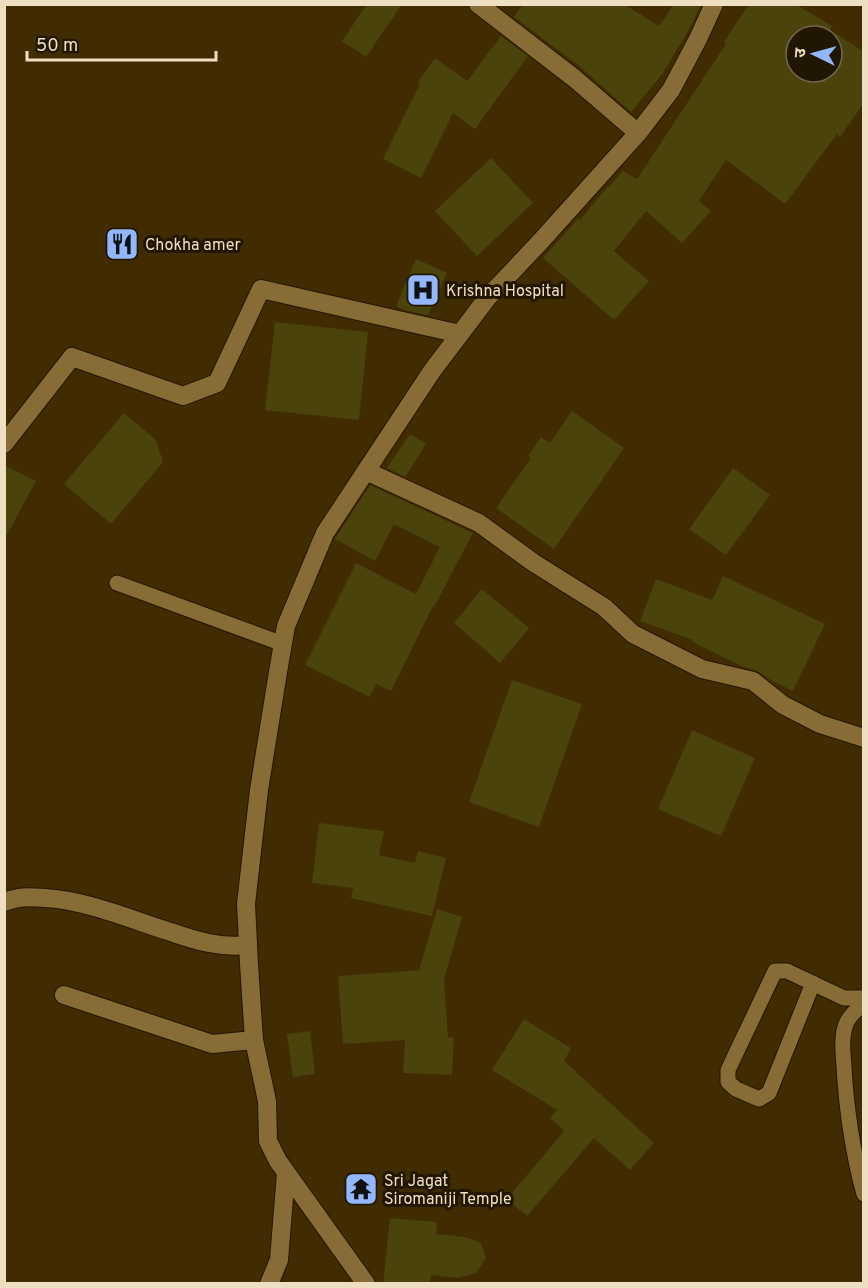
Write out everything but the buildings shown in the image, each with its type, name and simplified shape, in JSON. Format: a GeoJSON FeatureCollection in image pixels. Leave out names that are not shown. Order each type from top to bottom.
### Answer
{"type":"FeatureCollection","features":[{"type":"Feature","properties":{"kind":"street"},"geometry":{"type":"LineString","coordinates":[[478,4],[573,78],[638,133]]}},
{"type":"Feature","properties":{"kind":"street"},"geometry":{"type":"LineString","coordinates":[[366,1284],[286,1173],[268,1141],[267,1101],[254,1040],[246,904],[257,812],[286,626],[325,533],[432,371],[488,297],[638,133],[671,90],[714,4]]}},
{"type":"Feature","properties":{"kind":"street"},"geometry":{"type":"LineString","coordinates":[[4,444],[72,357],[183,396],[217,383],[261,290],[460,334]]}},
{"type":"Feature","properties":{"kind":"street"},"geometry":{"type":"LineString","coordinates":[[366,471],[479,523],[534,563],[604,607],[633,633],[702,669],[753,681],[783,705],[820,724],[864,738]]}},
{"type":"Feature","properties":{"kind":"street"},"geometry":{"type":"LineString","coordinates":[[4,902],[19,897],[61,899],[84,904],[196,941],[237,946],[248,945]]}},
{"type":"Feature","properties":{"kind":"street"},"geometry":{"type":"LineString","coordinates":[[64,995],[212,1044],[254,1040]]}},
{"type":"Feature","properties":{"kind":"street"},"geometry":{"type":"LineString","coordinates":[[269,1284],[279,1260],[286,1173]]}},
{"type":"Feature","properties":{"kind":"lane"},"geometry":{"type":"LineString","coordinates":[[117,583],[283,644]]}},
{"type":"Feature","properties":{"kind":"lane"},"geometry":{"type":"LineString","coordinates":[[813,983],[769,1093],[759,1099],[736,1089],[728,1082],[728,1070],[775,971],[787,971],[813,983],[844,998],[864,998]]}},
{"type":"Feature","properties":{"kind":"lane"},"geometry":{"type":"LineString","coordinates":[[864,1003],[846,1024],[843,1042],[846,1095],[859,1178],[864,1194]]}},
{"type":"Feature","properties":{"kind":"place","name":"Chokha amer"},"geometry":{"type":"Point","coordinates":[122,244]}},
{"type":"Feature","properties":{"kind":"place","name":"Krishna Hospital"},"geometry":{"type":"Point","coordinates":[423,290]}},
{"type":"Feature","properties":{"kind":"place","name":"Sri Jagat Siromaniji Temple"},"geometry":{"type":"Point","coordinates":[361,1189]}}]}
